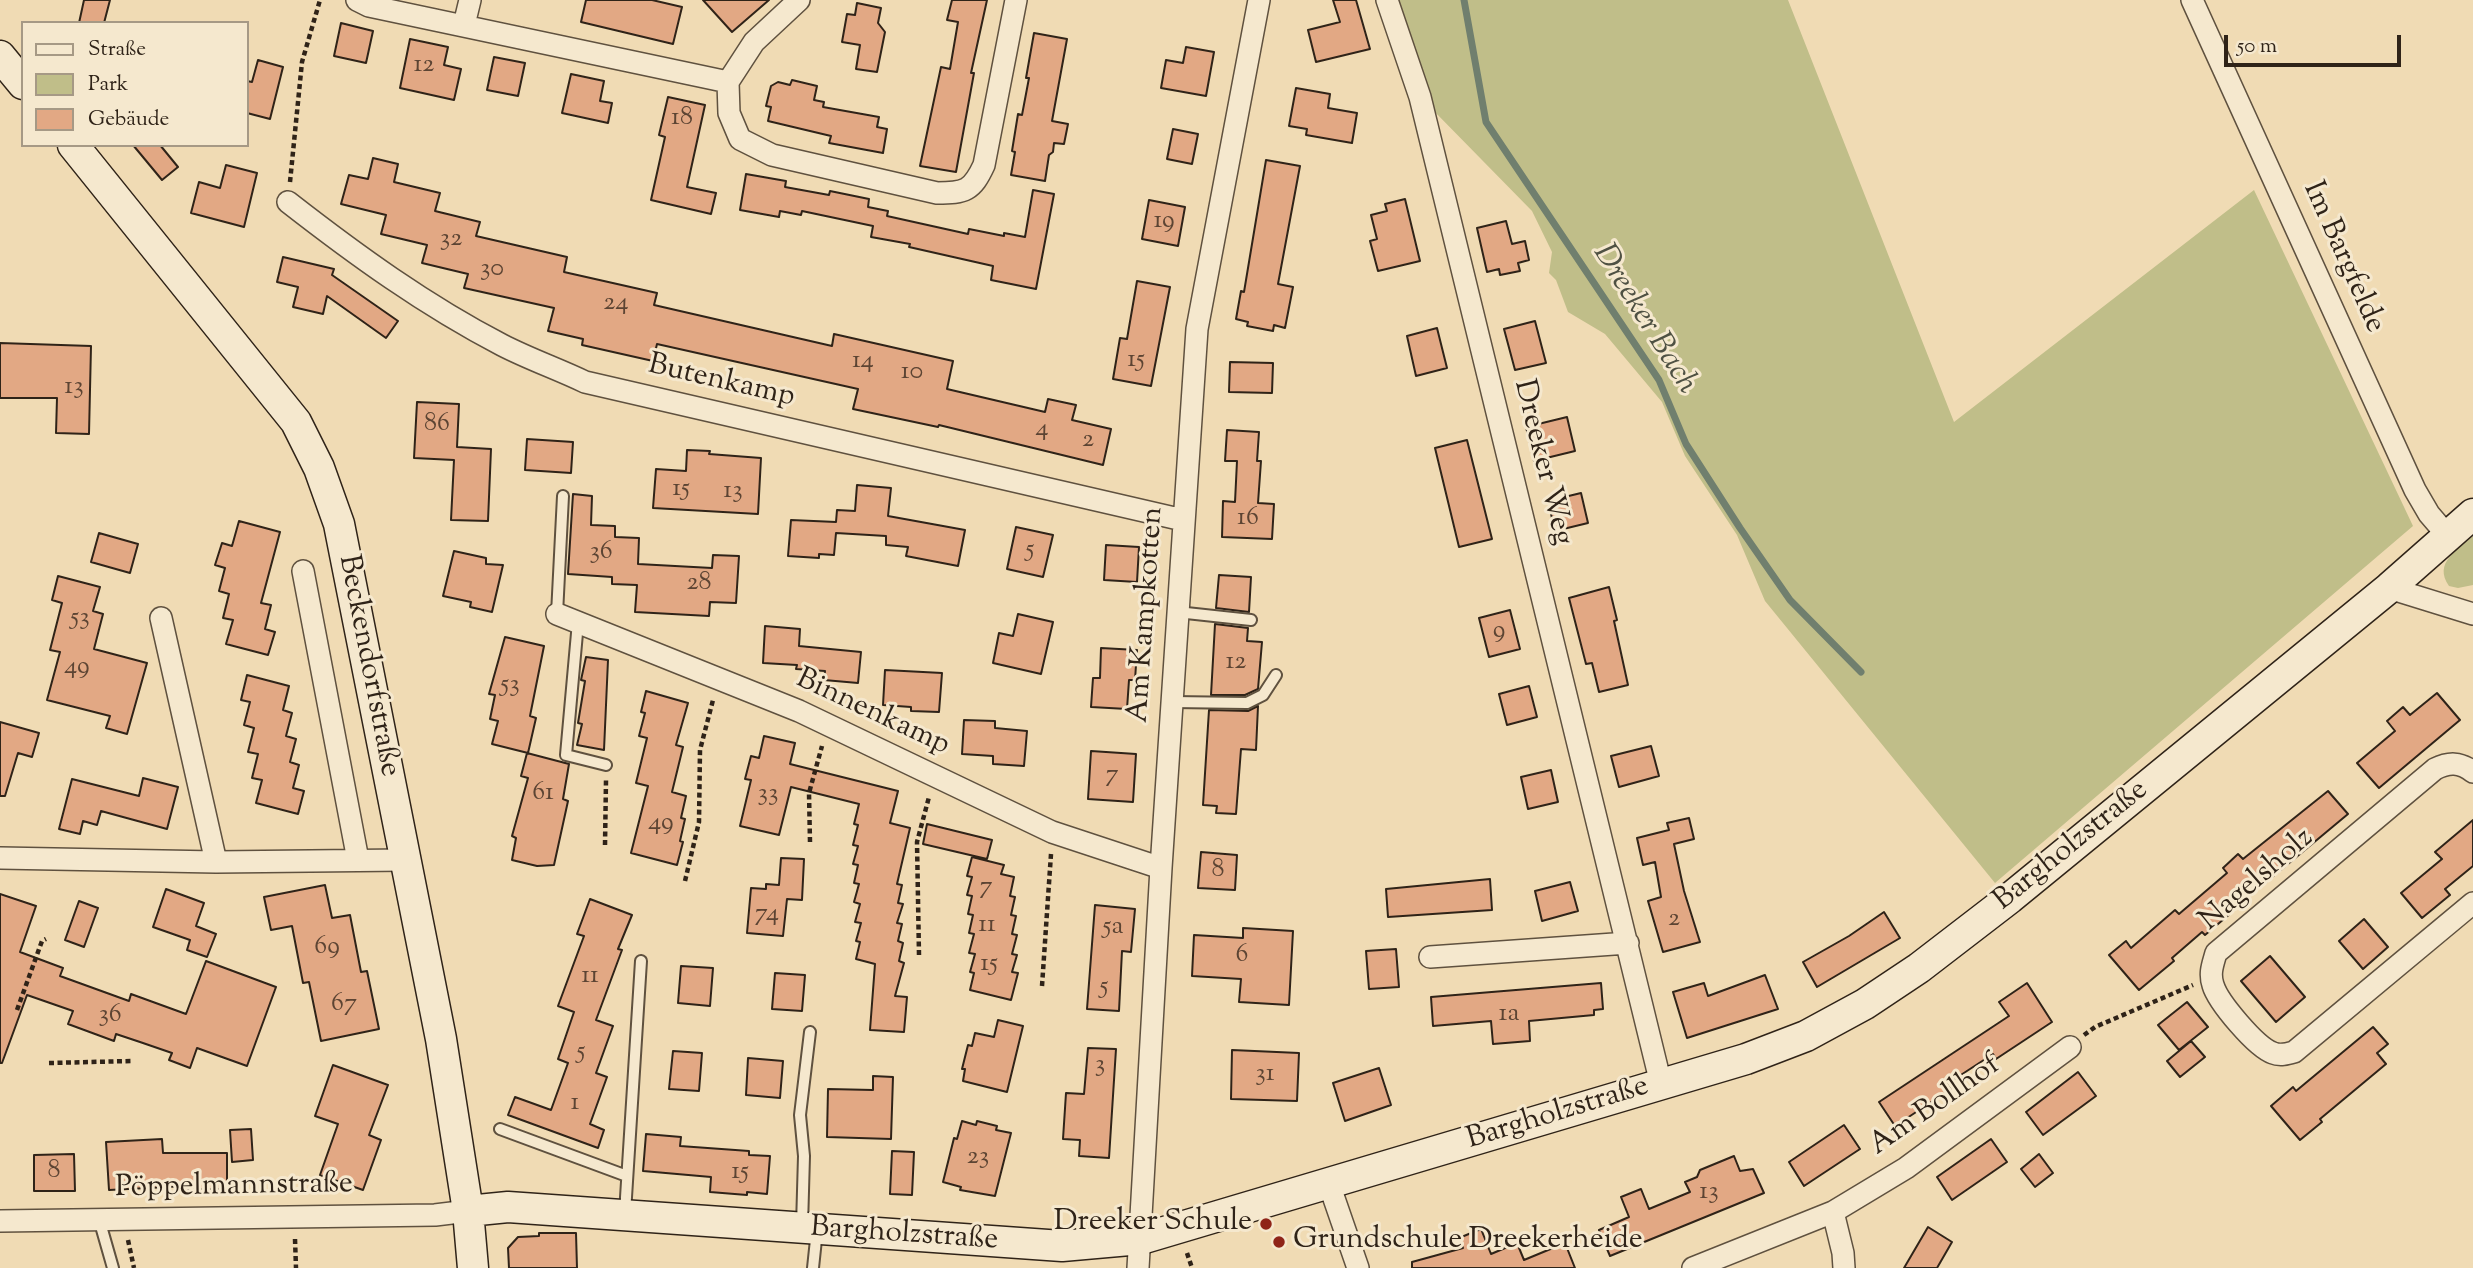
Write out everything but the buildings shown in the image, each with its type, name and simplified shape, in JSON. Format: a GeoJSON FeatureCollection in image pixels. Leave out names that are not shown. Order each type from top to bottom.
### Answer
{"type":"FeatureCollection","features":[{"type":"Feature","properties":{"kind":"main road"},"geometry":{"type":"LineString","coordinates":[[0,56],[21,82]]}},
{"type":"Feature","properties":{"kind":"main road","name":"Beckendorfstraße"},"geometry":{"type":"LineString","coordinates":[[75,147],[296,422],[319,468],[339,524],[441,1039],[468,1211],[473,1268]]}},
{"type":"Feature","properties":{"kind":"main road","name":"Bargholzstraße"},"geometry":{"type":"LineString","coordinates":[[468,1211],[508,1207],[1062,1246],[1140,1254],[1329,1184],[1746,1059],[1806,1035],[1865,1004],[1919,968],[2021,889],[2389,588],[2473,514]]}},
{"type":"Feature","properties":{"kind":"street"},"geometry":{"type":"LineString","coordinates":[[357,0],[369,6],[728,82]]}},
{"type":"Feature","properties":{"kind":"street"},"geometry":{"type":"LineString","coordinates":[[464,25],[470,0]]}},
{"type":"Feature","properties":{"kind":"street"},"geometry":{"type":"LineString","coordinates":[[799,0],[754,42],[728,82],[729,113],[740,139],[772,155],[937,193],[961,193],[976,183],[984,165],[1016,0]]}},
{"type":"Feature","properties":{"kind":"street","name":"Am Kampkotten"},"geometry":{"type":"LineString","coordinates":[[1140,1254],[1161,868],[1197,329],[1259,0]]}},
{"type":"Feature","properties":{"kind":"street","name":"Dreeker Weg"},"geometry":{"type":"LineString","coordinates":[[1387,0],[1420,97],[1661,1084]]}},
{"type":"Feature","properties":{"kind":"street","name":"Im Bargfelde"},"geometry":{"type":"LineString","coordinates":[[2192,0],[2415,490],[2428,514],[2447,535]]}},
{"type":"Feature","properties":{"kind":"street","name":"Butenkamp"},"geometry":{"type":"LineString","coordinates":[[288,202],[355,254],[431,304],[503,345],[585,382],[1183,520]]}},
{"type":"Feature","properties":{"kind":"street"},"geometry":{"type":"LineString","coordinates":[[303,571],[358,860]]}},
{"type":"Feature","properties":{"kind":"street"},"geometry":{"type":"LineString","coordinates":[[2389,588],[2470,612]]}},
{"type":"Feature","properties":{"kind":"street","name":"Binnenkamp"},"geometry":{"type":"LineString","coordinates":[[557,614],[827,725],[1052,832],[1161,868]]}},
{"type":"Feature","properties":{"kind":"street"},"geometry":{"type":"LineString","coordinates":[[161,618],[216,862]]}},
{"type":"Feature","properties":{"kind":"street","name":"Nagelsholz"},"geometry":{"type":"LineString","coordinates":[[2473,772],[2459,764],[2447,763],[2435,769],[2216,953],[2211,969],[2211,982],[2217,995],[2259,1045],[2274,1054],[2294,1052],[2473,903]]}},
{"type":"Feature","properties":{"kind":"street"},"geometry":{"type":"LineString","coordinates":[[0,858],[216,862],[405,860]]}},
{"type":"Feature","properties":{"kind":"street"},"geometry":{"type":"LineString","coordinates":[[1430,957],[1628,943]]}},
{"type":"Feature","properties":{"kind":"street","name":"Am Bollhof"},"geometry":{"type":"LineString","coordinates":[[1693,1268],[1833,1212],[1906,1168],[2070,1047]]}},
{"type":"Feature","properties":{"kind":"street"},"geometry":{"type":"LineString","coordinates":[[1329,1184],[1358,1268]]}},
{"type":"Feature","properties":{"kind":"street","name":"Pöppelmannstraße"},"geometry":{"type":"LineString","coordinates":[[0,1221],[435,1215],[468,1211]]}},
{"type":"Feature","properties":{"kind":"street"},"geometry":{"type":"LineString","coordinates":[[1833,1212],[1844,1268]]}},
{"type":"Feature","properties":{"kind":"lane"},"geometry":{"type":"LineString","coordinates":[[557,614],[563,496]]}},
{"type":"Feature","properties":{"kind":"lane"},"geometry":{"type":"LineString","coordinates":[[1177,612],[1251,620]]}},
{"type":"Feature","properties":{"kind":"lane"},"geometry":{"type":"LineString","coordinates":[[578,622],[566,755],[606,765]]}},
{"type":"Feature","properties":{"kind":"lane"},"geometry":{"type":"LineString","coordinates":[[1172,702],[1247,703],[1263,695],[1276,675]]}},
{"type":"Feature","properties":{"kind":"lane"},"geometry":{"type":"LineString","coordinates":[[625,1216],[641,961]]}},
{"type":"Feature","properties":{"kind":"lane"},"geometry":{"type":"LineString","coordinates":[[810,1032],[800,1115],[813,1268]]}},
{"type":"Feature","properties":{"kind":"lane"},"geometry":{"type":"LineString","coordinates":[[500,1129],[627,1176]]}},
{"type":"Feature","properties":{"kind":"lane"},"geometry":{"type":"LineString","coordinates":[[99,1219],[113,1268]]}},
{"type":"Feature","properties":{"kind":"path"},"geometry":{"type":"LineString","coordinates":[[288,202],[302,62],[320,0]]}},
{"type":"Feature","properties":{"kind":"path"},"geometry":{"type":"LineString","coordinates":[[685,881],[699,822],[700,750],[718,679]]}},
{"type":"Feature","properties":{"kind":"path"},"geometry":{"type":"LineString","coordinates":[[810,842],[809,793],[827,725]]}},
{"type":"Feature","properties":{"kind":"path"},"geometry":{"type":"LineString","coordinates":[[605,845],[606,765]]}},
{"type":"Feature","properties":{"kind":"path"},"geometry":{"type":"LineString","coordinates":[[919,955],[917,842],[935,776]]}},
{"type":"Feature","properties":{"kind":"path"},"geometry":{"type":"LineString","coordinates":[[1042,986],[1052,832]]}},
{"type":"Feature","properties":{"kind":"path"},"geometry":{"type":"LineString","coordinates":[[18,1010],[42,941],[47,939]]}},
{"type":"Feature","properties":{"kind":"path"},"geometry":{"type":"LineString","coordinates":[[2070,1047],[2095,1027],[2190,986],[2211,982]]}},
{"type":"Feature","properties":{"kind":"path"},"geometry":{"type":"LineString","coordinates":[[49,1063],[132,1061]]}},
{"type":"Feature","properties":{"kind":"path"},"geometry":{"type":"LineString","coordinates":[[295,1217],[296,1268]]}},
{"type":"Feature","properties":{"kind":"green space"},"geometry":{"type":"Polygon","coordinates":[[[1397,0],[1788,0],[1954,422],[2254,190],[2413,526],[1995,883],[1765,601],[1737,535],[1685,456],[1662,402],[1605,334],[1568,312],[1556,280],[1549,273],[1552,252],[1532,211],[1431,108],[1397,0]]]}},
{"type":"Feature","properties":{"kind":"green space"},"geometry":{"type":"Polygon","coordinates":[[[2473,536],[2473,585],[2458,588],[2449,586],[2445,578],[2445,564],[2454,552],[2473,536]]]}},
{"type":"Feature","properties":{"kind":"waterway","name":"Dreeker Bach"},"geometry":{"type":"LineString","coordinates":[[1464,0],[1486,122],[1659,380],[1686,444],[1740,528],[1790,600],[1861,672]]}},
{"type":"Feature","properties":{"kind":"place","name":"Dreeker Schule"},"geometry":{"type":"Point","coordinates":[1266,1224]}},
{"type":"Feature","properties":{"kind":"place","name":"Grundschule Dreekerheide"},"geometry":{"type":"Point","coordinates":[1279,1242]}}]}
